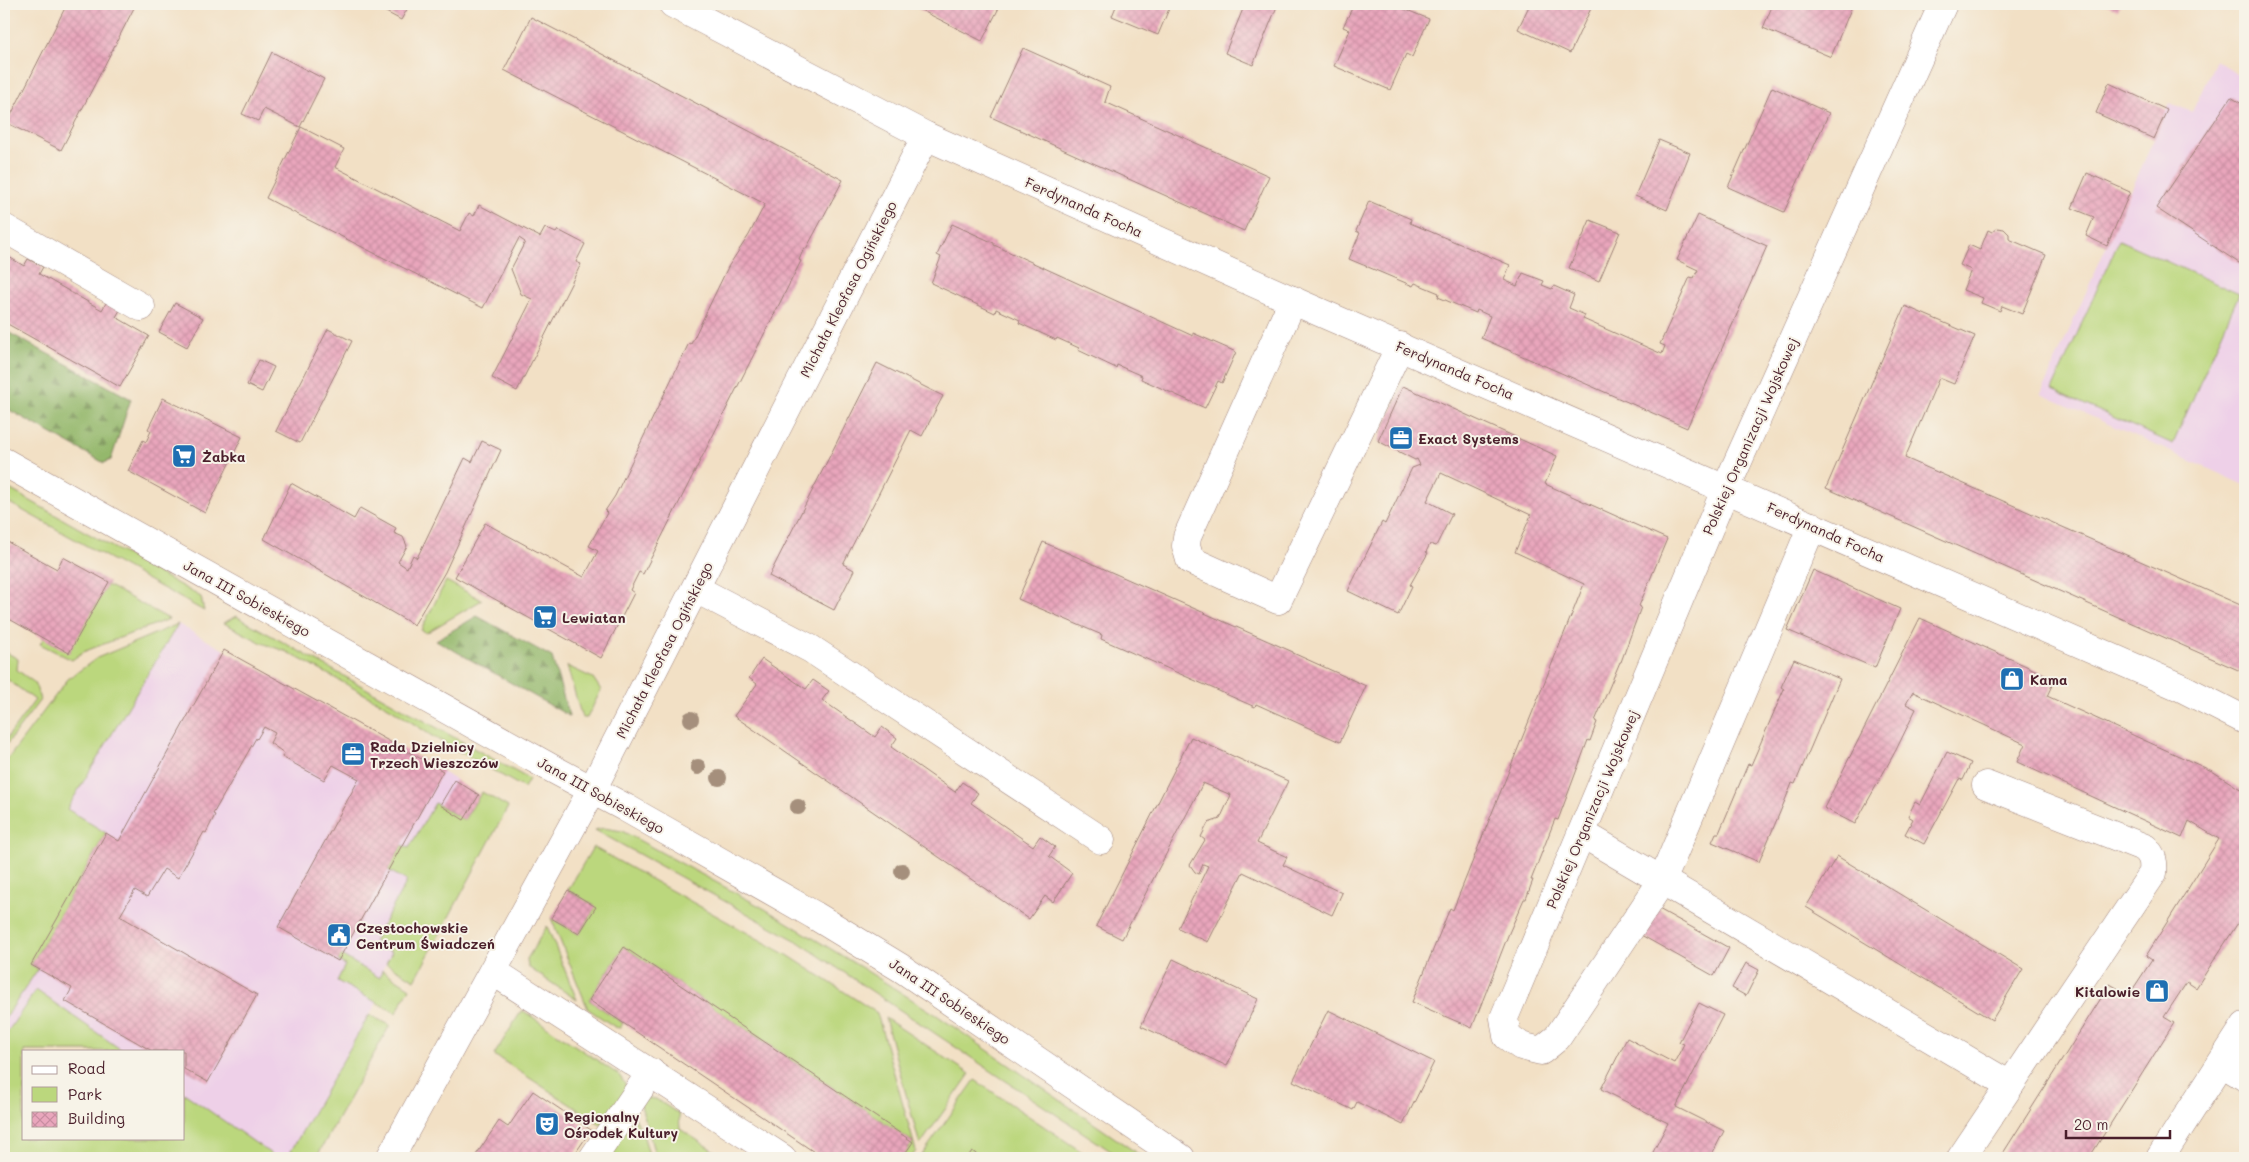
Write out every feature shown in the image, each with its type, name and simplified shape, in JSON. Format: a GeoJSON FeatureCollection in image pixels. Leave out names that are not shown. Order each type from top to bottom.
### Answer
{"type":"FeatureCollection","features":[{"type":"Feature","properties":{"kind":"street","name":"Ferdynanda Focha"},"geometry":{"type":"LineString","coordinates":[[672,4],[926,136],[1293,300],[2182,688],[2245,720]]}},
{"type":"Feature","properties":{"kind":"street","name":"Polskiej Organizacji Wojskowej"},"geometry":{"type":"LineString","coordinates":[[1812,526],[1662,881],[1557,1038],[1541,1051],[1521,1046],[1507,1036],[1504,1018],[1583,834],[1726,488],[1943,4]]}},
{"type":"Feature","properties":{"kind":"street","name":"Michała Kleofasa Ogińskiego"},"geometry":{"type":"LineString","coordinates":[[390,1158],[494,972],[592,790],[926,136]]}},
{"type":"Feature","properties":{"kind":"street"},"geometry":{"type":"LineString","coordinates":[[4,228],[140,307]]}},
{"type":"Feature","properties":{"kind":"street"},"geometry":{"type":"LineString","coordinates":[[1293,300],[1187,537],[1186,546],[1190,560],[1278,600],[1400,346]]}},
{"type":"Feature","properties":{"kind":"street","name":"Jana III Sobieskiego"},"geometry":{"type":"LineString","coordinates":[[4,462],[814,915],[900,968],[1181,1158]]}},
{"type":"Feature","properties":{"kind":"street"},"geometry":{"type":"LineString","coordinates":[[696,589],[811,649],[1101,840]]}},
{"type":"Feature","properties":{"kind":"street"},"geometry":{"type":"LineString","coordinates":[[1961,1158],[2153,873],[2154,862],[2151,854],[2145,848],[1986,785]]}},
{"type":"Feature","properties":{"kind":"street"},"geometry":{"type":"LineString","coordinates":[[1583,834],[2010,1085]]}},
{"type":"Feature","properties":{"kind":"street"},"geometry":{"type":"LineString","coordinates":[[494,972],[782,1158]]}},
{"type":"Feature","properties":{"kind":"street"},"geometry":{"type":"LineString","coordinates":[[2160,1158],[2245,1026]]}},
{"type":"Feature","properties":{"kind":"street"},"geometry":{"type":"LineString","coordinates":[[2222,1063],[2245,1077]]}},
{"type":"Feature","properties":{"kind":"street"},"geometry":{"type":"LineString","coordinates":[[593,1158],[651,1072]]}},
{"type":"Feature","properties":{"kind":"shaded area"},"geometry":{"type":"Polygon","coordinates":[[[2216,60],[2245,80],[2245,485],[2041,394],[2170,103],[2192,112],[2216,60]]]}},
{"type":"Feature","properties":{"kind":"shaded area"},"geometry":{"type":"Polygon","coordinates":[[[178,624],[456,780],[440,805],[466,821],[381,972],[380,997],[287,1158],[4,1158],[4,915],[178,624]]]}},
{"type":"Feature","properties":{"kind":"green space"},"geometry":{"type":"Polygon","coordinates":[[[2119,240],[2239,294],[2173,444],[2052,390],[2119,240]]]}},
{"type":"Feature","properties":{"kind":"green space"},"geometry":{"type":"Polygon","coordinates":[[[4,330],[131,399],[111,460],[104,463],[4,407],[4,330]]]}},
{"type":"Feature","properties":{"kind":"green space"},"geometry":{"type":"Polygon","coordinates":[[[4,486],[201,597],[204,611],[4,500],[4,486]]]}},
{"type":"Feature","properties":{"kind":"green space"},"geometry":{"type":"Polygon","coordinates":[[[446,581],[482,600],[426,633],[421,630],[446,581]]]}},
{"type":"Feature","properties":{"kind":"green space"},"geometry":{"type":"Polygon","coordinates":[[[107,585],[169,619],[83,652],[72,660],[40,644],[44,638],[69,652],[107,585]]]}},
{"type":"Feature","properties":{"kind":"green space"},"geometry":{"type":"Polygon","coordinates":[[[236,616],[529,779],[524,788],[432,736],[390,708],[287,652],[262,643],[224,623],[236,616]]]}},
{"type":"Feature","properties":{"kind":"green space"},"geometry":{"type":"Polygon","coordinates":[[[477,616],[552,657],[569,716],[436,640],[477,616]]]}},
{"type":"Feature","properties":{"kind":"green space"},"geometry":{"type":"Polygon","coordinates":[[[178,624],[67,809],[106,833],[31,965],[38,969],[4,1020],[4,764],[68,679],[97,658],[178,624]]]}},
{"type":"Feature","properties":{"kind":"green space"},"geometry":{"type":"Polygon","coordinates":[[[4,651],[18,659],[17,670],[35,683],[40,700],[4,748],[4,742],[35,700],[4,677],[4,651]]]}},
{"type":"Feature","properties":{"kind":"green space"},"geometry":{"type":"Polygon","coordinates":[[[567,666],[593,678],[601,690],[587,718],[582,718],[567,666]]]}},
{"type":"Feature","properties":{"kind":"green space"},"geometry":{"type":"Polygon","coordinates":[[[482,792],[508,807],[415,980],[386,963],[392,952],[374,941],[407,881],[388,870],[402,845],[409,848],[435,803],[464,820],[482,792]]]}},
{"type":"Feature","properties":{"kind":"green space"},"geometry":{"type":"Polygon","coordinates":[[[604,828],[622,831],[765,909],[859,966],[938,1016],[1144,1158],[1121,1158],[797,941],[595,830],[604,828]]]}},
{"type":"Feature","properties":{"kind":"green space"},"geometry":{"type":"Polygon","coordinates":[[[593,847],[789,956],[877,1013],[916,1151],[911,1158],[902,1158],[913,1142],[624,947],[589,1000],[623,1023],[620,1028],[615,1027],[588,1009],[551,918],[579,934],[596,907],[568,890],[593,847]]]}},
{"type":"Feature","properties":{"kind":"green space"},"geometry":{"type":"Polygon","coordinates":[[[547,926],[577,1000],[528,967],[527,959],[547,926]]]}},
{"type":"Feature","properties":{"kind":"green space"},"geometry":{"type":"Polygon","coordinates":[[[341,955],[380,978],[382,970],[410,988],[396,1013],[337,981],[345,965],[338,961],[341,955]]]}},
{"type":"Feature","properties":{"kind":"green space"},"geometry":{"type":"Polygon","coordinates":[[[36,990],[122,1050],[22,1050],[22,1140],[185,1140],[185,1094],[274,1156],[272,1158],[4,1158],[4,1037],[36,990]]]}},
{"type":"Feature","properties":{"kind":"green space"},"geometry":{"type":"Polygon","coordinates":[[[522,1010],[619,1075],[627,1087],[605,1127],[494,1055],[522,1010]]]}},
{"type":"Feature","properties":{"kind":"green space"},"geometry":{"type":"Polygon","coordinates":[[[369,1015],[390,1025],[316,1158],[287,1158],[369,1015]]]}},
{"type":"Feature","properties":{"kind":"green space"},"geometry":{"type":"Polygon","coordinates":[[[885,1018],[970,1074],[920,1145],[885,1018]]]}},
{"type":"Feature","properties":{"kind":"green space"},"geometry":{"type":"Polygon","coordinates":[[[975,1080],[1091,1158],[982,1158],[972,1151],[967,1158],[923,1158],[922,1155],[975,1080]]]}},
{"type":"Feature","properties":{"kind":"green space"},"geometry":{"type":"Polygon","coordinates":[[[648,1098],[656,1099],[679,1114],[680,1129],[725,1158],[656,1158],[640,1102],[648,1098]]]}},
{"type":"Feature","properties":{"kind":"green space"},"geometry":{"type":"Polygon","coordinates":[[[633,1113],[643,1134],[650,1158],[602,1158],[633,1113]]]}},
{"type":"Feature","properties":{"kind":"building"},"geometry":{"type":"Polygon","coordinates":[[[67,4],[136,4],[61,150],[7,123],[67,4]]]}},
{"type":"Feature","properties":{"kind":"building"},"geometry":{"type":"Polygon","coordinates":[[[371,4],[410,4],[401,20],[371,4]]]}},
{"type":"Feature","properties":{"kind":"building"},"geometry":{"type":"Polygon","coordinates":[[[909,4],[1001,4],[982,41],[909,4]]]}},
{"type":"Feature","properties":{"kind":"building"},"geometry":{"type":"Polygon","coordinates":[[[1117,4],[1171,4],[1158,35],[1112,16],[1117,4]]]}},
{"type":"Feature","properties":{"kind":"building"},"geometry":{"type":"Polygon","coordinates":[[[1245,4],[1278,4],[1253,65],[1225,53],[1245,4]]]}},
{"type":"Feature","properties":{"kind":"building"},"geometry":{"type":"Polygon","coordinates":[[[1354,4],[1392,4],[1429,19],[1412,57],[1406,54],[1390,90],[1334,66],[1350,30],[1343,27],[1354,4]]]}},
{"type":"Feature","properties":{"kind":"building"},"geometry":{"type":"Polygon","coordinates":[[[1530,4],[1593,4],[1570,53],[1518,29],[1530,4]]]}},
{"type":"Feature","properties":{"kind":"building"},"geometry":{"type":"Polygon","coordinates":[[[1773,4],[1853,4],[1831,57],[1763,28],[1773,4]]]}},
{"type":"Feature","properties":{"kind":"building"},"geometry":{"type":"Polygon","coordinates":[[[2102,4],[2120,4],[2118,10],[2102,4]]]}},
{"type":"Feature","properties":{"kind":"building"},"geometry":{"type":"Polygon","coordinates":[[[531,17],[843,180],[806,249],[804,248],[799,260],[801,261],[643,574],[639,572],[630,590],[634,593],[601,658],[455,577],[485,523],[584,577],[598,551],[589,546],[607,513],[605,511],[615,496],[728,267],[749,235],[765,204],[504,70],[531,17]]]}},
{"type":"Feature","properties":{"kind":"building"},"geometry":{"type":"Polygon","coordinates":[[[1023,48],[1110,87],[1105,102],[1269,176],[1244,231],[991,117],[1023,48]]]}},
{"type":"Feature","properties":{"kind":"building"},"geometry":{"type":"Polygon","coordinates":[[[272,52],[324,79],[300,127],[264,109],[258,121],[242,114],[272,52]]]}},
{"type":"Feature","properties":{"kind":"building"},"geometry":{"type":"Polygon","coordinates":[[[2109,83],[2167,110],[2154,139],[2096,113],[2109,83]]]}},
{"type":"Feature","properties":{"kind":"building"},"geometry":{"type":"Polygon","coordinates":[[[1772,87],[1829,113],[1784,212],[1728,187],[1772,87]]]}},
{"type":"Feature","properties":{"kind":"building"},"geometry":{"type":"Polygon","coordinates":[[[2231,97],[2245,106],[2245,267],[2156,208],[2231,97]]]}},
{"type":"Feature","properties":{"kind":"building"},"geometry":{"type":"Polygon","coordinates":[[[301,127],[344,149],[335,167],[460,231],[469,213],[474,216],[479,205],[540,237],[545,228],[556,233],[558,230],[585,244],[576,262],[581,264],[517,391],[492,378],[532,299],[521,294],[511,269],[525,242],[519,238],[483,308],[283,207],[266,198],[301,127]]]}},
{"type":"Feature","properties":{"kind":"building"},"geometry":{"type":"Polygon","coordinates":[[[1659,140],[1690,153],[1667,210],[1635,196],[1659,140]]]}},
{"type":"Feature","properties":{"kind":"building"},"geometry":{"type":"Polygon","coordinates":[[[2087,173],[2130,192],[2107,246],[2086,236],[2094,217],[2072,208],[2087,173]]]}},
{"type":"Feature","properties":{"kind":"building"},"geometry":{"type":"Polygon","coordinates":[[[1369,201],[1411,219],[1410,223],[1510,265],[1504,280],[1517,286],[1523,273],[1544,281],[1542,285],[1552,289],[1554,286],[1574,295],[1569,308],[1585,315],[1583,319],[1662,354],[1665,346],[1660,344],[1690,277],[1694,278],[1698,270],[1677,260],[1698,215],[1767,246],[1687,428],[1481,338],[1490,316],[1477,310],[1476,313],[1438,297],[1439,293],[1415,283],[1413,286],[1349,259],[1360,233],[1356,231],[1369,201]]]}},
{"type":"Feature","properties":{"kind":"building"},"geometry":{"type":"Polygon","coordinates":[[[1590,220],[1620,232],[1599,281],[1569,268],[1590,220]]]}},
{"type":"Feature","properties":{"kind":"building"},"geometry":{"type":"Polygon","coordinates":[[[952,224],[1193,336],[1193,333],[1236,352],[1222,383],[1218,381],[1205,408],[1141,379],[1142,376],[1117,365],[1116,368],[1078,350],[1079,348],[1019,323],[1020,320],[996,309],[995,313],[931,283],[941,257],[937,255],[952,224]]]}},
{"type":"Feature","properties":{"kind":"building"},"geometry":{"type":"Polygon","coordinates":[[[1997,228],[2004,229],[2009,234],[2009,239],[2046,255],[2022,314],[2002,306],[2000,311],[1981,303],[1983,298],[1963,290],[1971,270],[1960,265],[1969,245],[1980,250],[1988,230],[1992,232],[1997,228]]]}},
{"type":"Feature","properties":{"kind":"building"},"geometry":{"type":"Polygon","coordinates":[[[4,254],[24,266],[28,259],[43,267],[39,274],[102,310],[106,303],[120,310],[116,317],[149,336],[120,387],[4,322],[4,254]]]}},
{"type":"Feature","properties":{"kind":"building"},"geometry":{"type":"Polygon","coordinates":[[[175,303],[203,318],[187,347],[159,332],[175,303]]]}},
{"type":"Feature","properties":{"kind":"building"},"geometry":{"type":"Polygon","coordinates":[[[1905,306],[1975,336],[1954,384],[1939,378],[1905,458],[2245,607],[2245,673],[1826,488],[1905,306]]]}},
{"type":"Feature","properties":{"kind":"building"},"geometry":{"type":"Polygon","coordinates":[[[328,329],[352,341],[300,443],[276,431],[328,329]]]}},
{"type":"Feature","properties":{"kind":"building"},"geometry":{"type":"Polygon","coordinates":[[[259,360],[274,367],[262,392],[247,385],[259,360]]]}},
{"type":"Feature","properties":{"kind":"building"},"geometry":{"type":"Polygon","coordinates":[[[877,363],[943,396],[922,436],[911,430],[843,564],[854,570],[834,610],[769,576],[877,363]]]}},
{"type":"Feature","properties":{"kind":"building"},"geometry":{"type":"Polygon","coordinates":[[[1403,386],[1557,456],[1545,484],[1667,539],[1639,606],[1641,607],[1621,662],[1595,721],[1597,722],[1590,741],[1588,740],[1558,820],[1555,819],[1531,880],[1533,880],[1526,899],[1524,899],[1509,933],[1472,1028],[1412,1002],[1450,908],[1453,910],[1584,584],[1515,552],[1531,515],[1441,473],[1427,501],[1452,514],[1436,546],[1430,544],[1426,552],[1428,553],[1410,585],[1412,586],[1398,615],[1348,591],[1382,522],[1385,524],[1412,468],[1420,465],[1417,459],[1415,460],[1378,441],[1403,386]]]}},
{"type":"Feature","properties":{"kind":"building","name":"Żabka"},"geometry":{"type":"Polygon","coordinates":[[[163,398],[242,437],[205,513],[128,471],[143,440],[146,442],[151,431],[148,429],[163,398]]]}},
{"type":"Feature","properties":{"kind":"building"},"geometry":{"type":"Polygon","coordinates":[[[482,441],[501,450],[445,572],[414,625],[264,539],[291,483],[354,519],[360,508],[396,528],[394,533],[403,537],[407,546],[398,562],[407,568],[413,555],[417,558],[465,458],[472,462],[482,441]]]}},
{"type":"Feature","properties":{"kind":"building"},"geometry":{"type":"Polygon","coordinates":[[[4,540],[57,569],[63,557],[109,582],[69,653],[4,616],[4,540]]]}},
{"type":"Feature","properties":{"kind":"building"},"geometry":{"type":"Polygon","coordinates":[[[1043,542],[1366,686],[1340,742],[1256,704],[1255,707],[1101,639],[1102,635],[1018,599],[1043,542]]]}},
{"type":"Feature","properties":{"kind":"building"},"geometry":{"type":"Polygon","coordinates":[[[1813,570],[1900,609],[1875,668],[1787,630],[1813,570]]]}},
{"type":"Feature","properties":{"kind":"building"},"geometry":{"type":"Polygon","coordinates":[[[1920,618],[2055,679],[2047,696],[2212,771],[2245,792],[2245,912],[2196,988],[2187,982],[2164,1017],[2174,1023],[2089,1158],[2000,1158],[2110,984],[2129,995],[2152,960],[2146,956],[2219,839],[2189,821],[2182,838],[2017,762],[2025,744],[1913,692],[1906,704],[1916,709],[1896,750],[1855,824],[1824,808],[1920,618]]]}},
{"type":"Feature","properties":{"kind":"building"},"geometry":{"type":"Polygon","coordinates":[[[224,650],[443,771],[338,961],[278,927],[359,779],[333,765],[324,780],[282,757],[284,753],[270,743],[275,733],[264,727],[213,814],[215,815],[206,833],[204,832],[178,878],[164,869],[147,897],[135,890],[120,916],[257,995],[208,1082],[185,1070],[185,1050],[150,1050],[65,1001],[72,988],[31,965],[106,833],[119,841],[224,650]]]}},
{"type":"Feature","properties":{"kind":"building"},"geometry":{"type":"Polygon","coordinates":[[[762,659],[806,689],[813,680],[829,691],[822,700],[875,737],[882,727],[897,738],[891,747],[955,792],[962,782],[978,793],[971,803],[1033,846],[1040,836],[1055,847],[1049,856],[1072,873],[1053,902],[1045,896],[1029,919],[734,716],[757,684],[749,678],[762,659]]]}},
{"type":"Feature","properties":{"kind":"building"},"geometry":{"type":"Polygon","coordinates":[[[1794,659],[1840,679],[1795,784],[1792,783],[1759,862],[1712,842],[1716,833],[1719,833],[1748,764],[1751,765],[1784,689],[1781,687],[1794,659]]]}},
{"type":"Feature","properties":{"kind":"building"},"geometry":{"type":"Polygon","coordinates":[[[1191,737],[1288,781],[1257,843],[1287,857],[1283,865],[1342,893],[1332,915],[1243,872],[1208,942],[1178,928],[1208,866],[1203,864],[1199,874],[1190,865],[1205,840],[1201,837],[1208,823],[1220,819],[1231,795],[1203,783],[1122,939],[1096,926],[1191,737]]]}},
{"type":"Feature","properties":{"kind":"building"},"geometry":{"type":"Polygon","coordinates":[[[1947,752],[1971,763],[1963,780],[1959,779],[1924,844],[1905,834],[1913,819],[1908,816],[1915,802],[1920,805],[1947,752]]]}},
{"type":"Feature","properties":{"kind":"building"},"geometry":{"type":"Polygon","coordinates":[[[455,780],[479,795],[464,820],[440,805],[455,780]]]}},
{"type":"Feature","properties":{"kind":"building"},"geometry":{"type":"Polygon","coordinates":[[[1837,856],[2023,969],[1992,1020],[1806,907],[1837,856]]]}},
{"type":"Feature","properties":{"kind":"building"},"geometry":{"type":"Polygon","coordinates":[[[568,890],[596,907],[579,934],[551,918],[568,890]]]}},
{"type":"Feature","properties":{"kind":"building"},"geometry":{"type":"Polygon","coordinates":[[[1657,908],[1729,948],[1714,976],[1641,935],[1657,908]]]}},
{"type":"Feature","properties":{"kind":"building"},"geometry":{"type":"Polygon","coordinates":[[[624,947],[913,1142],[902,1158],[823,1158],[589,1000],[624,947]]]}},
{"type":"Feature","properties":{"kind":"building"},"geometry":{"type":"Polygon","coordinates":[[[1173,959],[1258,999],[1227,1066],[1141,1026],[1173,959]]]}},
{"type":"Feature","properties":{"kind":"building"},"geometry":{"type":"Polygon","coordinates":[[[1746,963],[1759,970],[1746,996],[1732,988],[1746,963]]]}},
{"type":"Feature","properties":{"kind":"building"},"geometry":{"type":"Polygon","coordinates":[[[1699,1003],[1723,1015],[1676,1107],[1724,1131],[1710,1158],[1650,1158],[1668,1123],[1601,1089],[1627,1038],[1674,1063],[1684,1044],[1679,1042],[1699,1003]]]}},
{"type":"Feature","properties":{"kind":"building"},"geometry":{"type":"Polygon","coordinates":[[[1328,1010],[1434,1062],[1403,1125],[1357,1102],[1353,1110],[1293,1081],[1328,1010]]]}},
{"type":"Feature","properties":{"kind":"building","name":"Regionalny Ośrodek Kultury"},"geometry":{"type":"Polygon","coordinates":[[[533,1091],[591,1130],[572,1158],[474,1158],[499,1121],[508,1127],[533,1091]]]}},
{"type":"Feature","properties":{"kind":"building"},"geometry":{"type":"Polygon","coordinates":[[[972,1151],[982,1158],[967,1158],[972,1151]]]}},
{"type":"Feature","properties":{"kind":"place","name":"Exact Systems"},"geometry":{"type":"Point","coordinates":[1401,438]}},
{"type":"Feature","properties":{"kind":"place","name":"Żabka"},"geometry":{"type":"Point","coordinates":[184,456]}},
{"type":"Feature","properties":{"kind":"place","name":"Lewiatan"},"geometry":{"type":"Point","coordinates":[545,617]}},
{"type":"Feature","properties":{"kind":"place","name":"Kama"},"geometry":{"type":"Point","coordinates":[2012,679]}},
{"type":"Feature","properties":{"kind":"place","name":"Rada Dzielnicy Trzech Wieszczów"},"geometry":{"type":"Point","coordinates":[353,754]}},
{"type":"Feature","properties":{"kind":"place","name":"Częstochowskie Centrum Świadczeń"},"geometry":{"type":"Point","coordinates":[339,935]}},
{"type":"Feature","properties":{"kind":"place","name":"Kitalowie"},"geometry":{"type":"Point","coordinates":[2157,991]}},
{"type":"Feature","properties":{"kind":"place","name":"Regionalny Ośrodek Kultury"},"geometry":{"type":"Point","coordinates":[547,1124]}}]}
